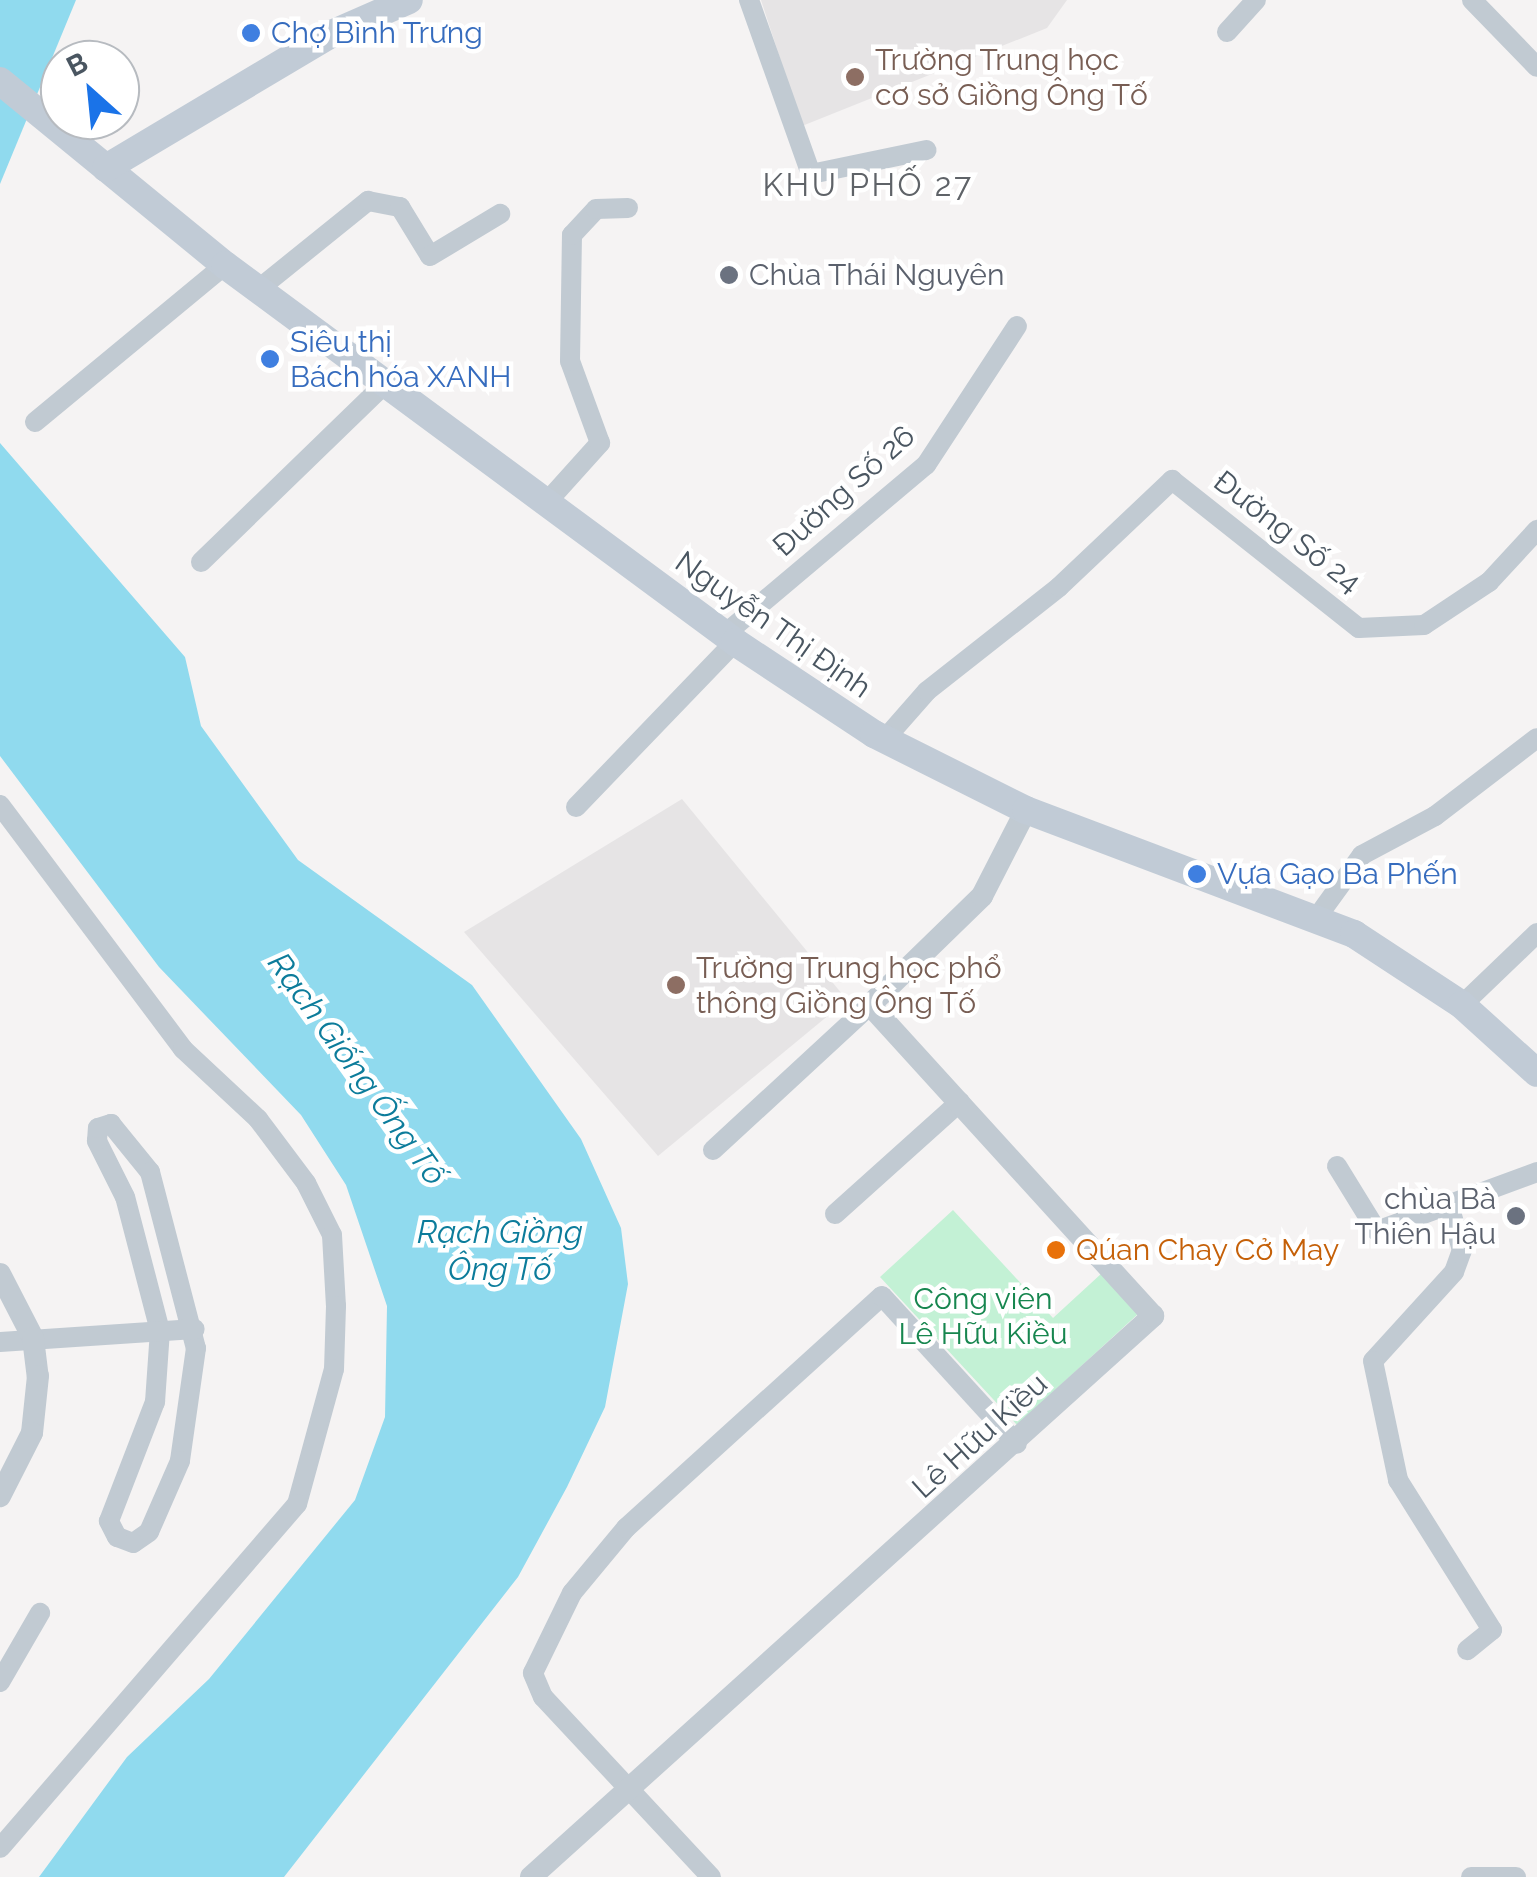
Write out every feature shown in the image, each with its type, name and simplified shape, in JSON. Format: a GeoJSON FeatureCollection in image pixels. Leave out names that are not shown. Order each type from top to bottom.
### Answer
{"type":"FeatureCollection","features":[{"type":"Feature","properties":{"kind":"main road"},"geometry":{"type":"LineString","coordinates":[[106,168],[329,35],[408,0]]}},
{"type":"Feature","properties":{"kind":"main road","name":"Nguyễn Thị Định"},"geometry":{"type":"LineString","coordinates":[[0,81],[225,265],[730,638],[884,740],[1026,810],[1354,934],[1462,1006],[1537,1073]]}},
{"type":"Feature","properties":{"kind":"street"},"geometry":{"type":"LineString","coordinates":[[749,0],[811,174],[927,150]]}},
{"type":"Feature","properties":{"kind":"street"},"geometry":{"type":"LineString","coordinates":[[1228,32],[1256,0]]}},
{"type":"Feature","properties":{"kind":"street"},"geometry":{"type":"LineString","coordinates":[[1472,0],[1537,68]]}},
{"type":"Feature","properties":{"kind":"street"},"geometry":{"type":"LineString","coordinates":[[260,288],[368,201],[400,206],[430,256],[500,214]]}},
{"type":"Feature","properties":{"kind":"street"},"geometry":{"type":"LineString","coordinates":[[546,503],[600,443],[570,362],[572,235],[596,209],[628,208]]}},
{"type":"Feature","properties":{"kind":"street"},"geometry":{"type":"LineString","coordinates":[[35,422],[225,265]]}},
{"type":"Feature","properties":{"kind":"street","name":"Đường Số 26"},"geometry":{"type":"LineString","coordinates":[[576,806],[730,638],[926,465],[1016,326]]}},
{"type":"Feature","properties":{"kind":"street"},"geometry":{"type":"LineString","coordinates":[[201,562],[387,382]]}},
{"type":"Feature","properties":{"kind":"street","name":"Đường Số 24"},"geometry":{"type":"LineString","coordinates":[[884,740],[1172,480],[1359,628],[1424,624],[1489,582],[1537,530]]}},
{"type":"Feature","properties":{"kind":"street"},"geometry":{"type":"LineString","coordinates":[[1316,920],[1362,855],[1434,816],[1537,738]]}},
{"type":"Feature","properties":{"kind":"street"},"geometry":{"type":"LineString","coordinates":[[0,806],[183,1048],[258,1119],[306,1184],[332,1235],[336,1306],[334,1369],[297,1504],[0,1848]]}},
{"type":"Feature","properties":{"kind":"street"},"geometry":{"type":"LineString","coordinates":[[713,1150],[982,896],[1026,810]]}},
{"type":"Feature","properties":{"kind":"street"},"geometry":{"type":"LineString","coordinates":[[1462,1006],[1537,933]]}},
{"type":"Feature","properties":{"kind":"street","name":"Lê Hữu Kiều"},"geometry":{"type":"LineString","coordinates":[[530,1877],[1017,1444],[1153,1316],[870,1005]]}},
{"type":"Feature","properties":{"kind":"street"},"geometry":{"type":"LineString","coordinates":[[835,1214],[960,1102]]}},
{"type":"Feature","properties":{"kind":"street"},"geometry":{"type":"LineString","coordinates":[[111,1124],[150,1172],[195,1329],[180,1460],[149,1532],[134,1543],[117,1538],[110,1521],[155,1402],[160,1331],[125,1198],[98,1141],[98,1128],[111,1124]]}},
{"type":"Feature","properties":{"kind":"street"},"geometry":{"type":"LineString","coordinates":[[1337,1166],[1377,1230],[1537,1172]]}},
{"type":"Feature","properties":{"kind":"street"},"geometry":{"type":"LineString","coordinates":[[1449,1205],[1462,1250],[1454,1272],[1373,1362],[1398,1480],[1492,1630],[1468,1650]]}},
{"type":"Feature","properties":{"kind":"street"},"geometry":{"type":"LineString","coordinates":[[0,1274],[33,1338],[32,1433],[0,1496]]}},
{"type":"Feature","properties":{"kind":"street"},"geometry":{"type":"LineString","coordinates":[[711,1877],[543,1696],[532,1672],[540,1647],[626,1528],[882,1296],[1017,1444]]}},
{"type":"Feature","properties":{"kind":"street"},"geometry":{"type":"LineString","coordinates":[[0,1342],[195,1329]]}},
{"type":"Feature","properties":{"kind":"street"},"geometry":{"type":"LineString","coordinates":[[0,1682],[40,1613]]}},
{"type":"Feature","properties":{"kind":"street"},"geometry":{"type":"LineString","coordinates":[[1470,1877],[1516,1877]]}},
{"type":"Feature","properties":{"kind":"shaded area","name":"Trường Trung học cơ sở Giồng Ông Tố"},"geometry":{"type":"Polygon","coordinates":[[[761,0],[1067,0],[1047,28],[802,126],[761,0]]]}},
{"type":"Feature","properties":{"kind":"shaded area","name":"Trường Trung học phổ thông Giồng Ông Tố"},"geometry":{"type":"Polygon","coordinates":[[[682,799],[847,1000],[658,1156],[464,932],[682,799]]]}},
{"type":"Feature","properties":{"kind":"green space","name":"Công viên Lê Hữu Kiều"},"geometry":{"type":"Polygon","coordinates":[[[953,1210],[1053,1318],[1102,1273],[1139,1313],[1017,1425],[880,1277],[953,1210]]]}},
{"type":"Feature","properties":{"kind":"water"},"geometry":{"type":"Polygon","coordinates":[[[0,0],[76,0],[59,40],[40,40],[40,87],[0,184],[0,0]]]}},
{"type":"Feature","properties":{"kind":"water","name":"Rạch Giồng Ông Tố"},"geometry":{"type":"Polygon","coordinates":[[[0,443],[185,657],[201,726],[298,860],[472,985],[581,1139],[621,1228],[628,1284],[605,1407],[567,1487],[518,1577],[284,1877],[39,1877],[127,1757],[209,1679],[355,1500],[385,1417],[387,1306],[346,1185],[301,1115],[159,967],[0,756],[0,443]]]}},
{"type":"Feature","properties":{"kind":"place","name":"Chợ Bình Trưng"},"geometry":{"type":"Point","coordinates":[251,33]}},
{"type":"Feature","properties":{"kind":"place","name":"Trường Trung học cơ sở Giồng Ông Tố"},"geometry":{"type":"Point","coordinates":[855,77]}},
{"type":"Feature","properties":{"kind":"place","name":"Chùa Thái Nguyên"},"geometry":{"type":"Point","coordinates":[729,275]}},
{"type":"Feature","properties":{"kind":"place","name":"Siêu thị Bách hóa XANH"},"geometry":{"type":"Point","coordinates":[270,359]}},
{"type":"Feature","properties":{"kind":"place","name":"Vựa Gạo Ba Phến"},"geometry":{"type":"Point","coordinates":[1197,874]}},
{"type":"Feature","properties":{"kind":"place","name":"Trường Trung học phổ thông Giồng Ông Tố"},"geometry":{"type":"Point","coordinates":[676,985]}},
{"type":"Feature","properties":{"kind":"place","name":"chùa Bà Thiên Hậu"},"geometry":{"type":"Point","coordinates":[1516,1216]}},
{"type":"Feature","properties":{"kind":"place","name":"Qúan Chay Cở May"},"geometry":{"type":"Point","coordinates":[1056,1250]}},
{"type":"Feature","properties":{"kind":"district","name":"KHU PHỐ 27"},"geometry":{"type":"Point","coordinates":[868,185]}},
{"type":"Feature","properties":{"kind":"water label","name":"Rạch Giống Ống Tố"},"geometry":{"type":"Point","coordinates":[357,1069]}}]}
